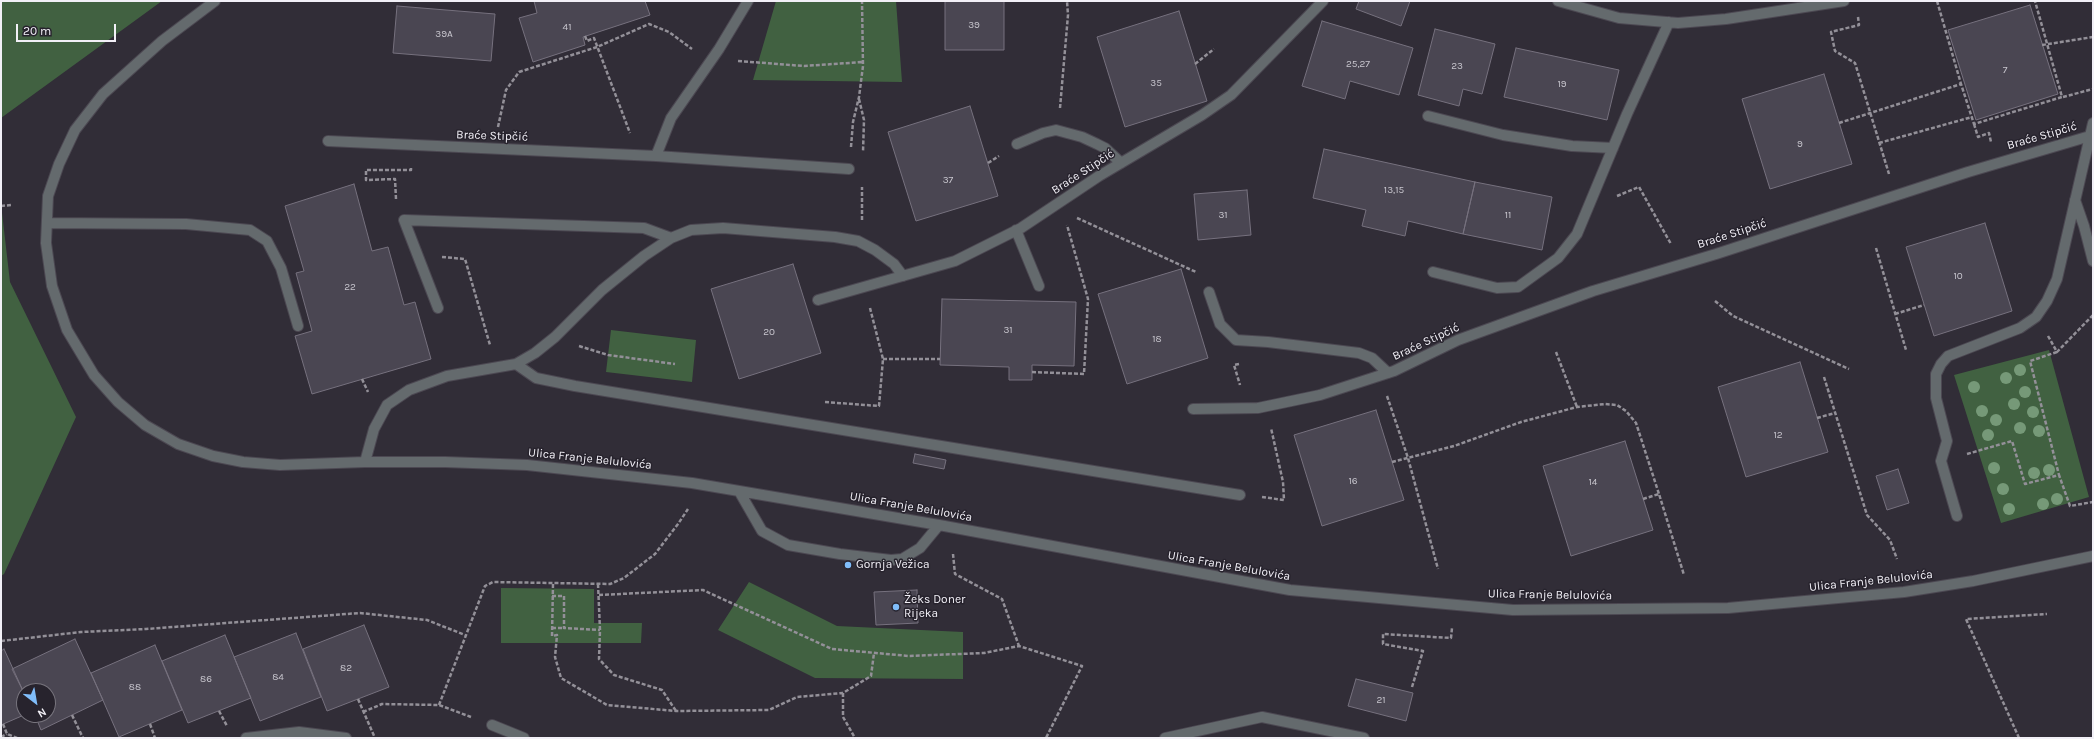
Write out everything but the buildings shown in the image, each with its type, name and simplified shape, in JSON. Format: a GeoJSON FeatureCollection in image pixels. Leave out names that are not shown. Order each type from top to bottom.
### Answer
{"type":"FeatureCollection","features":[{"type":"Feature","properties":{"kind":"street","name":"Ulica Franje Belulovića"},"geometry":{"type":"LineString","coordinates":[[216,1],[162,41],[103,94],[75,130],[58,164],[48,196],[46,243],[52,286],[67,330],[94,375],[118,402],[145,425],[178,444],[213,456],[243,462],[280,464],[445,462],[527,465],[692,483],[939,525],[1290,590],[1513,610],[1728,608],[1904,592],[1973,581],[2093,556]]}},
{"type":"Feature","properties":{"kind":"street"},"geometry":{"type":"LineString","coordinates":[[656,156],[671,118],[716,53],[748,1]]}},
{"type":"Feature","properties":{"kind":"street","name":"Braće Stipčić"},"geometry":{"type":"LineString","coordinates":[[818,300],[955,261],[1016,230],[1121,163],[1202,115],[1231,95],[1323,1]]}},
{"type":"Feature","properties":{"kind":"street"},"geometry":{"type":"LineString","coordinates":[[1558,1],[1619,18],[1669,22],[1726,19],[1840,1]]}},
{"type":"Feature","properties":{"kind":"street"},"geometry":{"type":"LineString","coordinates":[[1433,272],[1496,288],[1518,286],[1534,277],[1558,258],[1577,234],[1613,148],[1669,22]]}},
{"type":"Feature","properties":{"kind":"street"},"geometry":{"type":"LineString","coordinates":[[1428,116],[1503,135],[1572,146],[1613,148]]}},
{"type":"Feature","properties":{"kind":"street","name":"Braće Stipčić"},"geometry":{"type":"LineString","coordinates":[[1941,461],[1947,441],[1936,398],[1936,374],[1941,364],[1948,356],[2020,328],[2036,317],[2047,301],[2057,279],[2093,123]]}},
{"type":"Feature","properties":{"kind":"street"},"geometry":{"type":"LineString","coordinates":[[1017,144],[1043,133],[1056,130],[1082,137],[1105,148],[1121,163]]}},
{"type":"Feature","properties":{"kind":"street","name":"Braće Stipčić"},"geometry":{"type":"LineString","coordinates":[[1193,409],[1258,408],[1320,395],[1388,373],[1466,338],[1593,291],[1968,172],[2090,136]]}},
{"type":"Feature","properties":{"kind":"street","name":"Braće Stipčić"},"geometry":{"type":"LineString","coordinates":[[328,141],[656,156],[849,169]]}},
{"type":"Feature","properties":{"kind":"street"},"geometry":{"type":"LineString","coordinates":[[2075,200],[2084,226],[2093,261]]}},
{"type":"Feature","properties":{"kind":"street"},"geometry":{"type":"LineString","coordinates":[[438,308],[404,220],[644,228],[671,238]]}},
{"type":"Feature","properties":{"kind":"street"},"geometry":{"type":"LineString","coordinates":[[47,222],[186,224],[250,230],[267,241],[281,268],[298,326]]}},
{"type":"Feature","properties":{"kind":"street"},"geometry":{"type":"LineString","coordinates":[[365,462],[374,429],[387,406],[409,390],[447,376],[516,364],[535,353],[555,337],[602,290],[644,256],[671,238],[691,230],[723,228],[835,237],[858,241],[875,250],[894,264],[903,276]]}},
{"type":"Feature","properties":{"kind":"street"},"geometry":{"type":"LineString","coordinates":[[1016,230],[1039,286]]}},
{"type":"Feature","properties":{"kind":"street","name":"Braće Stipčić"},"geometry":{"type":"LineString","coordinates":[[1210,292],[1220,324],[1236,340],[1268,342],[1359,353],[1372,358],[1388,373]]}},
{"type":"Feature","properties":{"kind":"street"},"geometry":{"type":"LineString","coordinates":[[516,364],[536,378],[576,386],[1240,495]]}},
{"type":"Feature","properties":{"kind":"street"},"geometry":{"type":"LineString","coordinates":[[1941,461],[1957,516]]}},
{"type":"Feature","properties":{"kind":"street"},"geometry":{"type":"LineString","coordinates":[[739,491],[762,531],[788,545],[840,554],[890,560],[902,559],[920,548],[939,525]]}},
{"type":"Feature","properties":{"kind":"street"},"geometry":{"type":"LineString","coordinates":[[1165,738],[1262,717],[1364,738]]}},
{"type":"Feature","properties":{"kind":"street"},"geometry":{"type":"LineString","coordinates":[[492,725],[524,738]]}},
{"type":"Feature","properties":{"kind":"street"},"geometry":{"type":"LineString","coordinates":[[246,738],[299,732],[346,738]]}},
{"type":"Feature","properties":{"kind":"path"},"geometry":{"type":"LineString","coordinates":[[853,122],[859,96],[863,62],[862,1]]}},
{"type":"Feature","properties":{"kind":"path"},"geometry":{"type":"LineString","coordinates":[[1060,115],[1068,15],[1067,1]]}},
{"type":"Feature","properties":{"kind":"path"},"geometry":{"type":"LineString","coordinates":[[1937,1],[1978,137],[1989,133],[1990,140]]}},
{"type":"Feature","properties":{"kind":"path"},"geometry":{"type":"LineString","coordinates":[[2035,1],[2062,97]]}},
{"type":"Feature","properties":{"kind":"path"},"geometry":{"type":"LineString","coordinates":[[500,114],[506,90],[520,72],[597,47],[649,24],[669,32],[679,40]]}},
{"type":"Feature","properties":{"kind":"path"},"geometry":{"type":"LineString","coordinates":[[1859,26],[1831,32],[1835,51],[1855,63],[1888,170]]}},
{"type":"Feature","properties":{"kind":"path"},"geometry":{"type":"LineString","coordinates":[[585,36],[587,41],[594,38],[626,122]]}},
{"type":"Feature","properties":{"kind":"path"},"geometry":{"type":"LineString","coordinates":[[2042,45],[2093,37]]}},
{"type":"Feature","properties":{"kind":"path"},"geometry":{"type":"LineString","coordinates":[[1195,64],[1214,49]]}},
{"type":"Feature","properties":{"kind":"path"},"geometry":{"type":"LineString","coordinates":[[716,53],[742,62],[750,63],[804,66],[863,62]]}},
{"type":"Feature","properties":{"kind":"path"},"geometry":{"type":"LineString","coordinates":[[1839,123],[1962,84]]}},
{"type":"Feature","properties":{"kind":"path"},"geometry":{"type":"LineString","coordinates":[[1974,124],[2093,88]]}},
{"type":"Feature","properties":{"kind":"path"},"geometry":{"type":"LineString","coordinates":[[1879,143],[1972,117]]}},
{"type":"Feature","properties":{"kind":"path"},"geometry":{"type":"LineString","coordinates":[[394,194],[395,180],[366,180],[366,170],[398,170]]}},
{"type":"Feature","properties":{"kind":"path"},"geometry":{"type":"LineString","coordinates":[[1639,187],[1682,264]]}},
{"type":"Feature","properties":{"kind":"path"},"geometry":{"type":"LineString","coordinates":[[1,206],[11,205]]}},
{"type":"Feature","properties":{"kind":"path"},"geometry":{"type":"LineString","coordinates":[[1071,216],[1183,265]]}},
{"type":"Feature","properties":{"kind":"path"},"geometry":{"type":"LineString","coordinates":[[1032,372],[1084,374],[1088,299],[1065,219]]}},
{"type":"Feature","properties":{"kind":"path"},"geometry":{"type":"LineString","coordinates":[[1876,248],[1906,350]]}},
{"type":"Feature","properties":{"kind":"path"},"geometry":{"type":"LineString","coordinates":[[465,258],[492,351]]}},
{"type":"Feature","properties":{"kind":"path"},"geometry":{"type":"LineString","coordinates":[[1715,300],[1733,316],[1849,369]]}},
{"type":"Feature","properties":{"kind":"path"},"geometry":{"type":"LineString","coordinates":[[824,402],[879,406],[883,359],[869,303]]}},
{"type":"Feature","properties":{"kind":"path"},"geometry":{"type":"LineString","coordinates":[[1895,314],[1924,304]]}},
{"type":"Feature","properties":{"kind":"path"},"geometry":{"type":"LineString","coordinates":[[2093,315],[2057,352],[2030,360],[2059,475],[2070,506],[2093,502]]}},
{"type":"Feature","properties":{"kind":"path"},"geometry":{"type":"LineString","coordinates":[[2036,317],[2057,352]]}},
{"type":"Feature","properties":{"kind":"path"},"geometry":{"type":"LineString","coordinates":[[555,337],[608,355],[675,364]]}},
{"type":"Feature","properties":{"kind":"path"},"geometry":{"type":"LineString","coordinates":[[1556,352],[1577,407]]}},
{"type":"Feature","properties":{"kind":"path"},"geometry":{"type":"LineString","coordinates":[[883,359],[940,359]]}},
{"type":"Feature","properties":{"kind":"path"},"geometry":{"type":"LineString","coordinates":[[1240,384],[1234,365],[1246,362]]}},
{"type":"Feature","properties":{"kind":"path"},"geometry":{"type":"LineString","coordinates":[[1824,377],[1868,515],[1890,540],[1897,559]]}},
{"type":"Feature","properties":{"kind":"path"},"geometry":{"type":"LineString","coordinates":[[362,379],[367,392]]}},
{"type":"Feature","properties":{"kind":"path"},"geometry":{"type":"LineString","coordinates":[[1385,392],[1408,458],[1438,569]]}},
{"type":"Feature","properties":{"kind":"path"},"geometry":{"type":"LineString","coordinates":[[1392,462],[1454,446],[1521,422],[1577,407],[1605,404],[1617,405],[1626,411],[1636,423],[1684,575]]}},
{"type":"Feature","properties":{"kind":"path"},"geometry":{"type":"LineString","coordinates":[[1817,418],[1835,413]]}},
{"type":"Feature","properties":{"kind":"path"},"geometry":{"type":"LineString","coordinates":[[1240,495],[1284,500],[1283,482],[1274,437]]}},
{"type":"Feature","properties":{"kind":"path"},"geometry":{"type":"LineString","coordinates":[[1941,461],[2012,441],[2025,484],[2059,475]]}},
{"type":"Feature","properties":{"kind":"path"},"geometry":{"type":"LineString","coordinates":[[1643,498],[1659,494]]}},
{"type":"Feature","properties":{"kind":"path"},"geometry":{"type":"LineString","coordinates":[[439,705],[485,586],[493,582],[610,584],[624,578],[655,554],[688,509]]}},
{"type":"Feature","properties":{"kind":"path"},"geometry":{"type":"LineString","coordinates":[[953,554],[955,574],[1002,599],[1019,646]]}},
{"type":"Feature","properties":{"kind":"path"},"geometry":{"type":"LineString","coordinates":[[553,584],[552,636],[556,635],[555,657],[561,678],[607,705],[676,712],[769,710],[797,697],[842,693],[871,676],[874,652]]}},
{"type":"Feature","properties":{"kind":"path"},"geometry":{"type":"LineString","coordinates":[[598,584],[600,630],[599,659],[614,674],[662,690],[676,712]]}},
{"type":"Feature","properties":{"kind":"path"},"geometry":{"type":"LineString","coordinates":[[599,595],[703,590],[832,649],[909,656],[984,653],[1019,646],[1082,666],[1046,738]]}},
{"type":"Feature","properties":{"kind":"path"},"geometry":{"type":"LineString","coordinates":[[552,596],[564,596],[564,628]]}},
{"type":"Feature","properties":{"kind":"path"},"geometry":{"type":"LineString","coordinates":[[1,641],[81,632],[146,629],[360,613],[427,620],[465,636]]}},
{"type":"Feature","properties":{"kind":"path"},"geometry":{"type":"LineString","coordinates":[[2019,738],[1966,619],[2047,614]]}},
{"type":"Feature","properties":{"kind":"path"},"geometry":{"type":"LineString","coordinates":[[1412,687],[1423,651],[1383,644],[1383,634],[1450,638],[1452,627]]}},
{"type":"Feature","properties":{"kind":"path"},"geometry":{"type":"LineString","coordinates":[[552,628],[600,630]]}},
{"type":"Feature","properties":{"kind":"path"},"geometry":{"type":"LineString","coordinates":[[842,693],[843,717],[855,738]]}},
{"type":"Feature","properties":{"kind":"path"},"geometry":{"type":"LineString","coordinates":[[358,699],[375,738]]}},
{"type":"Feature","properties":{"kind":"path"},"geometry":{"type":"LineString","coordinates":[[364,712],[382,704],[439,705],[492,725]]}},
{"type":"Feature","properties":{"kind":"path"},"geometry":{"type":"LineString","coordinates":[[219,711],[228,728]]}},
{"type":"Feature","properties":{"kind":"path"},"geometry":{"type":"LineString","coordinates":[[72,715],[83,738]]}},
{"type":"Feature","properties":{"kind":"path"},"geometry":{"type":"LineString","coordinates":[[3,724],[7,734],[17,738]]}},
{"type":"Feature","properties":{"kind":"path"},"geometry":{"type":"LineString","coordinates":[[150,724],[156,738]]}},
{"type":"Feature","properties":{"kind":"path"},"geometry":{"type":"LineString","coordinates":[[1,737],[7,734]]}},
{"type":"Feature","properties":{"kind":"green space"},"geometry":{"type":"Polygon","coordinates":[[[1,1],[162,1],[1,118],[1,1]]]}},
{"type":"Feature","properties":{"kind":"green space"},"geometry":{"type":"Polygon","coordinates":[[[776,1],[896,1],[902,82],[753,80],[776,1]]]}},
{"type":"Feature","properties":{"kind":"green space"},"geometry":{"type":"Polygon","coordinates":[[[1,204],[10,282],[76,417],[4,574],[1,576],[1,204]]]}},
{"type":"Feature","properties":{"kind":"green space"},"geometry":{"type":"Polygon","coordinates":[[[611,330],[696,340],[692,382],[606,372],[611,330]]]}},
{"type":"Feature","properties":{"kind":"green space"},"geometry":{"type":"Polygon","coordinates":[[[2049,350],[2089,497],[2001,523],[1954,375],[2049,350]]]}},
{"type":"Feature","properties":{"kind":"green space"},"geometry":{"type":"Polygon","coordinates":[[[749,582],[837,626],[963,632],[963,679],[815,678],[718,630],[749,582]]]}},
{"type":"Feature","properties":{"kind":"green space"},"geometry":{"type":"Polygon","coordinates":[[[501,588],[594,589],[594,623],[642,623],[641,643],[501,643],[501,588]]]}},
{"type":"Feature","properties":{"kind":"place","name":"Gornja Vežica"},"geometry":{"type":"Point","coordinates":[848,565]}},
{"type":"Feature","properties":{"kind":"place","name":"Žeks Doner Rijeka"},"geometry":{"type":"Point","coordinates":[896,607]}}]}
